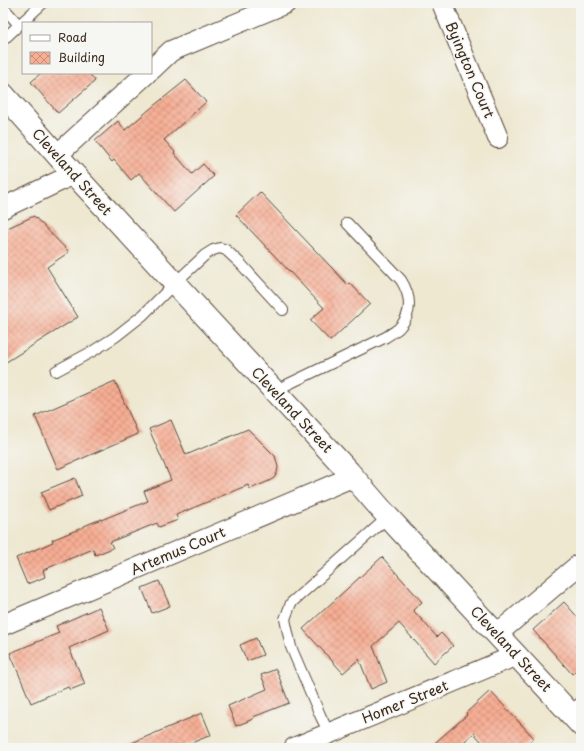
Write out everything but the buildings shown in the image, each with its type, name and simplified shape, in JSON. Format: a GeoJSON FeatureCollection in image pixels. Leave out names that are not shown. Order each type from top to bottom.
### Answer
{"type":"FeatureCollection","features":[{"type":"Feature","properties":{"kind":"main road","name":"Cleveland Street"},"geometry":{"type":"LineString","coordinates":[[3,94],[74,174],[388,517],[517,656],[577,713]]}},
{"type":"Feature","properties":{"kind":"street"},"geometry":{"type":"LineString","coordinates":[[152,69],[171,51],[286,3]]}},
{"type":"Feature","properties":{"kind":"street","name":"Byington Court"},"geometry":{"type":"LineString","coordinates":[[442,3],[498,138]]}},
{"type":"Feature","properties":{"kind":"street"},"geometry":{"type":"LineString","coordinates":[[57,155],[146,74]]}},
{"type":"Feature","properties":{"kind":"street"},"geometry":{"type":"LineString","coordinates":[[3,208],[74,174]]}},
{"type":"Feature","properties":{"kind":"street","name":"Artemus Court"},"geometry":{"type":"LineString","coordinates":[[3,625],[352,476]]}},
{"type":"Feature","properties":{"kind":"street"},"geometry":{"type":"LineString","coordinates":[[497,634],[579,569]]}},
{"type":"Feature","properties":{"kind":"street","name":"Homer Street"},"geometry":{"type":"LineString","coordinates":[[294,748],[517,656]]}},
{"type":"Feature","properties":{"kind":"lane"},"geometry":{"type":"LineString","coordinates":[[22,22],[43,3]]}},
{"type":"Feature","properties":{"kind":"lane"},"geometry":{"type":"LineString","coordinates":[[3,7],[19,25]]}},
{"type":"Feature","properties":{"kind":"lane"},"geometry":{"type":"LineString","coordinates":[[3,40],[22,22]]}},
{"type":"Feature","properties":{"kind":"lane"},"geometry":{"type":"LineString","coordinates":[[274,391],[386,337],[399,328],[405,319],[410,301],[406,288],[401,280],[347,223]]}},
{"type":"Feature","properties":{"kind":"lane"},"geometry":{"type":"LineString","coordinates":[[56,371],[115,337],[143,315],[206,255],[213,250],[220,248],[226,250],[240,263],[283,310]]}},
{"type":"Feature","properties":{"kind":"lane"},"geometry":{"type":"LineString","coordinates":[[329,733],[292,647],[285,619],[291,603],[388,517]]}}]}
